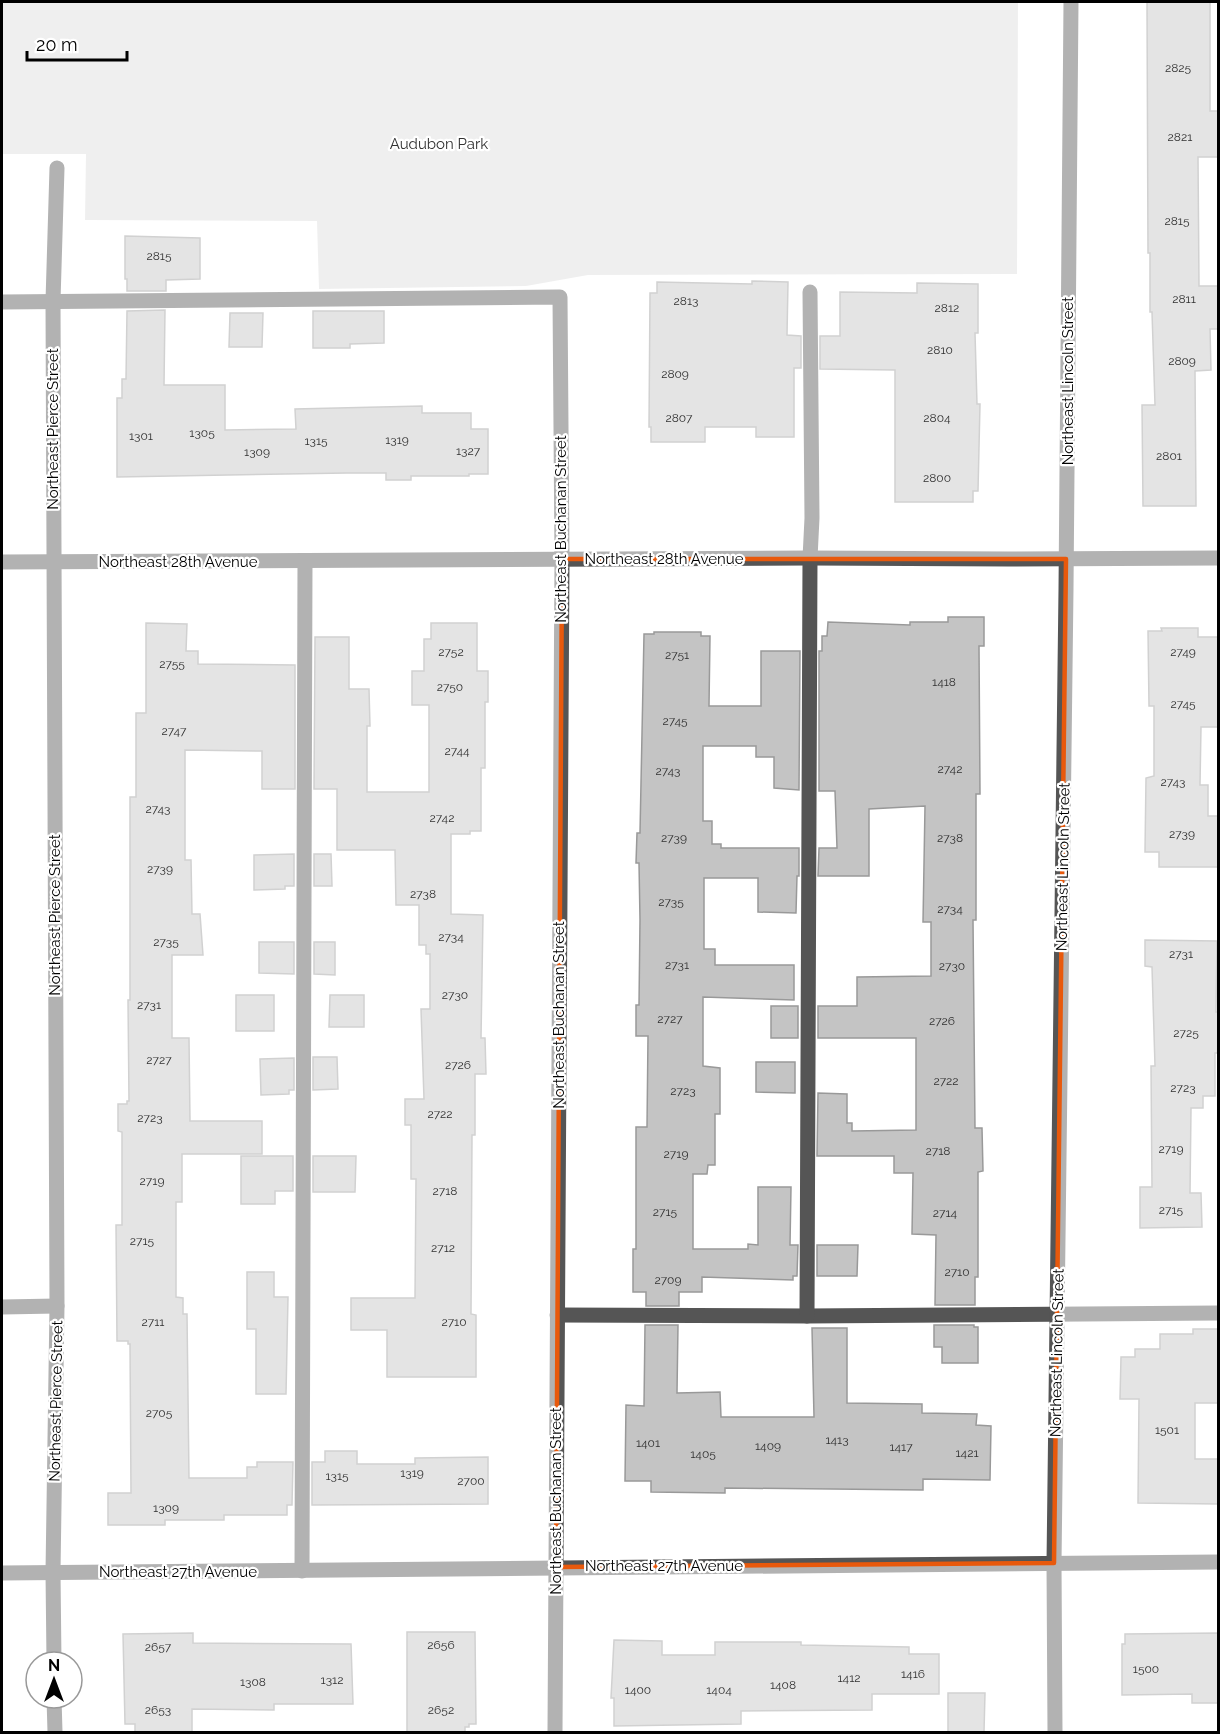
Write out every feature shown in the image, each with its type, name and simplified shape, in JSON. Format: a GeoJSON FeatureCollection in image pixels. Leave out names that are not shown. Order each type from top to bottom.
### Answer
{"type":"FeatureCollection","features":[{"type":"Feature","properties":{"kind":"street","name":"Northeast Lincoln Street"},"geometry":{"type":"LineString","coordinates":[[1055,1732],[1054,1563],[1071,2]]}},
{"type":"Feature","properties":{"kind":"street","name":"Northeast Pierce Street"},"geometry":{"type":"LineString","coordinates":[[54,1650],[57,1306],[53,301],[57,168]]}},
{"type":"Feature","properties":{"kind":"street"},"geometry":{"type":"LineString","coordinates":[[807,1316],[812,506],[810,292]]}},
{"type":"Feature","properties":{"kind":"street","name":"Northeast Buchanan Street"},"geometry":{"type":"LineString","coordinates":[[53,301],[560,297],[562,559],[555,1732]]}},
{"type":"Feature","properties":{"kind":"street"},"geometry":{"type":"LineString","coordinates":[[2,302],[53,301]]}},
{"type":"Feature","properties":{"kind":"street","name":"Northeast 28th Avenue"},"geometry":{"type":"LineString","coordinates":[[2,562],[1218,558]]}},
{"type":"Feature","properties":{"kind":"street"},"geometry":{"type":"LineString","coordinates":[[302,1571],[305,561]]}},
{"type":"Feature","properties":{"kind":"street"},"geometry":{"type":"LineString","coordinates":[[2,1307],[57,1306]]}},
{"type":"Feature","properties":{"kind":"street"},"geometry":{"type":"LineString","coordinates":[[557,1315],[1057,1315],[1218,1312]]}},
{"type":"Feature","properties":{"kind":"street","name":"Northeast 27th Avenue"},"geometry":{"type":"LineString","coordinates":[[2,1573],[1218,1562]]}},
{"type":"Feature","properties":{"kind":"street"},"geometry":{"type":"LineString","coordinates":[[54,1710],[55,1732]]}},
{"type":"Feature","properties":{"kind":"highlighted area"},"geometry":{"type":"Polygon","coordinates":[[[562,559],[1066,559],[1054,1563],[556,1567],[562,559]]]}},
{"type":"Feature","properties":{"kind":"green space","name":"Audubon Park"},"geometry":{"type":"Polygon","coordinates":[[[2,2],[1018,2],[1017,274],[588,275],[526,286],[319,289],[317,221],[85,220],[86,154],[2,154],[2,2]]]}},
{"type":"Feature","properties":{"kind":"building"},"geometry":{"type":"Polygon","coordinates":[[[1147,2],[1210,2],[1210,111],[1218,111],[1218,157],[1198,157],[1199,286],[1218,286],[1218,329],[1210,329],[1211,370],[1195,371],[1196,506],[1143,506],[1142,405],[1155,405],[1152,312],[1150,312],[1150,253],[1148,253],[1147,2]]]}},
{"type":"Feature","properties":{"kind":"building"},"geometry":{"type":"Polygon","coordinates":[[[125,236],[200,238],[200,279],[166,280],[166,291],[127,291],[125,236]]]}},
{"type":"Feature","properties":{"kind":"building"},"geometry":{"type":"Polygon","coordinates":[[[752,281],[788,282],[787,335],[801,336],[801,368],[794,368],[794,437],[756,437],[756,427],[705,427],[705,442],[651,442],[651,427],[649,427],[650,293],[657,293],[657,282],[752,284],[752,281]]]}},
{"type":"Feature","properties":{"kind":"building"},"geometry":{"type":"Polygon","coordinates":[[[917,283],[978,284],[978,333],[975,333],[977,404],[980,404],[978,491],[973,491],[973,502],[895,502],[895,370],[820,369],[820,336],[840,336],[840,292],[917,293],[917,283]]]}},
{"type":"Feature","properties":{"kind":"building"},"geometry":{"type":"Polygon","coordinates":[[[165,310],[164,385],[225,385],[225,430],[296,429],[295,409],[422,406],[422,413],[471,413],[471,429],[488,429],[488,474],[411,476],[411,480],[386,480],[386,473],[117,477],[117,398],[122,398],[122,379],[126,379],[127,311],[165,310]]]}},
{"type":"Feature","properties":{"kind":"building"},"geometry":{"type":"Polygon","coordinates":[[[313,311],[384,311],[384,343],[350,344],[350,348],[313,348],[313,311]]]}},
{"type":"Feature","properties":{"kind":"building"},"geometry":{"type":"Polygon","coordinates":[[[230,313],[263,313],[262,347],[229,347],[230,313]]]}},
{"type":"Feature","properties":{"kind":"building"},"geometry":{"type":"Polygon","coordinates":[[[948,617],[984,617],[984,646],[979,646],[980,794],[976,794],[976,920],[973,920],[975,1128],[982,1128],[983,1171],[978,1172],[978,1277],[975,1277],[975,1305],[935,1305],[936,1235],[912,1234],[913,1173],[894,1173],[894,1156],[817,1156],[818,1093],[847,1094],[847,1123],[852,1123],[852,1131],[916,1130],[916,1038],[818,1038],[818,1006],[857,1006],[857,977],[931,976],[931,922],[923,922],[925,806],[869,809],[869,876],[818,876],[819,848],[837,848],[835,791],[819,791],[819,651],[822,651],[822,636],[827,636],[828,622],[910,625],[910,622],[948,622],[948,617]]]}},
{"type":"Feature","properties":{"kind":"building"},"geometry":{"type":"Polygon","coordinates":[[[146,623],[187,624],[186,651],[198,651],[198,664],[295,665],[295,789],[262,789],[262,751],[185,750],[185,860],[191,860],[192,914],[200,914],[203,955],[172,955],[172,1038],[189,1038],[190,1121],[262,1121],[262,1154],[182,1154],[182,1202],[176,1202],[176,1297],[183,1298],[183,1314],[187,1314],[189,1478],[247,1478],[247,1467],[257,1467],[257,1462],[293,1462],[292,1505],[287,1505],[287,1515],[224,1515],[224,1520],[165,1520],[165,1525],[108,1525],[108,1493],[131,1493],[130,1344],[128,1341],[117,1341],[116,1225],[122,1225],[122,1132],[118,1131],[118,1104],[127,1104],[129,1101],[130,797],[136,797],[136,713],[146,713],[146,623]]]}},
{"type":"Feature","properties":{"kind":"building"},"geometry":{"type":"Polygon","coordinates":[[[431,623],[477,623],[477,671],[488,671],[488,702],[485,702],[485,768],[481,768],[481,831],[470,831],[470,834],[451,834],[451,914],[483,915],[481,1038],[485,1038],[486,1074],[475,1074],[475,1135],[472,1135],[471,1314],[476,1315],[476,1377],[387,1377],[387,1330],[351,1330],[351,1298],[415,1298],[416,1179],[411,1179],[411,1125],[405,1125],[405,1099],[424,1099],[421,1009],[430,1009],[430,954],[426,954],[426,945],[419,945],[419,905],[396,905],[395,850],[337,850],[337,789],[314,789],[315,637],[349,637],[349,689],[369,689],[367,792],[429,792],[429,705],[412,705],[412,671],[424,671],[424,639],[431,639],[431,623]]]}},
{"type":"Feature","properties":{"kind":"building"},"geometry":{"type":"Polygon","coordinates":[[[1161,628],[1198,628],[1198,637],[1218,637],[1218,727],[1201,727],[1200,785],[1208,785],[1208,816],[1218,816],[1218,867],[1159,867],[1159,852],[1145,852],[1146,778],[1154,776],[1154,706],[1149,706],[1148,631],[1162,631],[1161,628]]]}},
{"type":"Feature","properties":{"kind":"building"},"geometry":{"type":"Polygon","coordinates":[[[654,632],[701,632],[701,636],[710,636],[709,706],[761,706],[761,651],[800,651],[799,790],[774,788],[774,757],[756,757],[756,746],[703,746],[703,821],[712,821],[712,844],[721,844],[721,848],[799,848],[799,876],[797,876],[796,913],[758,912],[758,878],[704,878],[704,949],[715,949],[715,965],[794,965],[794,1000],[703,997],[703,1066],[720,1068],[720,1114],[715,1114],[715,1165],[708,1165],[707,1174],[693,1174],[693,1249],[748,1249],[748,1244],[758,1245],[758,1187],[791,1187],[790,1245],[798,1245],[797,1276],[793,1276],[793,1280],[702,1277],[702,1292],[679,1292],[679,1306],[646,1306],[646,1292],[633,1292],[633,1249],[636,1249],[636,1127],[647,1127],[648,1036],[636,1036],[636,1005],[639,1005],[640,920],[639,863],[636,863],[637,833],[640,833],[644,634],[654,634],[654,632]]]}},
{"type":"Feature","properties":{"kind":"building"},"geometry":{"type":"Polygon","coordinates":[[[294,854],[294,886],[285,886],[285,889],[254,890],[254,855],[294,854]]]}},
{"type":"Feature","properties":{"kind":"building"},"geometry":{"type":"Polygon","coordinates":[[[314,854],[331,854],[332,886],[314,886],[314,854]]]}},
{"type":"Feature","properties":{"kind":"building"},"geometry":{"type":"Polygon","coordinates":[[[1145,940],[1217,941],[1218,1053],[1215,1053],[1215,1096],[1203,1096],[1203,1108],[1191,1108],[1190,1193],[1201,1193],[1202,1227],[1140,1228],[1140,1187],[1152,1187],[1151,1066],[1155,1066],[1152,967],[1145,966],[1145,940]]]}},
{"type":"Feature","properties":{"kind":"building"},"geometry":{"type":"Polygon","coordinates":[[[259,942],[294,942],[294,974],[259,973],[259,942]]]}},
{"type":"Feature","properties":{"kind":"building"},"geometry":{"type":"Polygon","coordinates":[[[314,942],[335,942],[335,975],[314,974],[314,942]]]}},
{"type":"Feature","properties":{"kind":"building"},"geometry":{"type":"Polygon","coordinates":[[[236,995],[274,995],[274,1031],[236,1031],[236,995]]]}},
{"type":"Feature","properties":{"kind":"building"},"geometry":{"type":"Polygon","coordinates":[[[330,995],[364,995],[364,1027],[329,1027],[330,995]]]}},
{"type":"Feature","properties":{"kind":"building"},"geometry":{"type":"Polygon","coordinates":[[[771,1006],[798,1006],[798,1038],[771,1038],[771,1006]]]}},
{"type":"Feature","properties":{"kind":"building"},"geometry":{"type":"Polygon","coordinates":[[[313,1057],[337,1057],[338,1089],[313,1090],[313,1057]]]}},
{"type":"Feature","properties":{"kind":"building"},"geometry":{"type":"Polygon","coordinates":[[[294,1058],[294,1090],[289,1090],[289,1094],[261,1095],[260,1059],[294,1058]]]}},
{"type":"Feature","properties":{"kind":"building"},"geometry":{"type":"Polygon","coordinates":[[[756,1062],[795,1062],[795,1093],[756,1092],[756,1062]]]}},
{"type":"Feature","properties":{"kind":"building"},"geometry":{"type":"Polygon","coordinates":[[[241,1156],[293,1156],[293,1191],[275,1191],[275,1204],[241,1204],[241,1156]]]}},
{"type":"Feature","properties":{"kind":"building"},"geometry":{"type":"Polygon","coordinates":[[[313,1156],[356,1156],[355,1192],[313,1192],[313,1156]]]}},
{"type":"Feature","properties":{"kind":"building"},"geometry":{"type":"Polygon","coordinates":[[[817,1245],[858,1245],[857,1276],[817,1276],[817,1245]]]}},
{"type":"Feature","properties":{"kind":"building"},"geometry":{"type":"Polygon","coordinates":[[[247,1272],[274,1272],[274,1297],[288,1297],[286,1394],[256,1394],[256,1329],[247,1329],[247,1272]]]}},
{"type":"Feature","properties":{"kind":"building"},"geometry":{"type":"Polygon","coordinates":[[[645,1325],[678,1325],[677,1393],[720,1392],[721,1417],[814,1417],[812,1328],[847,1328],[847,1403],[922,1404],[922,1413],[977,1414],[976,1425],[991,1426],[990,1480],[923,1479],[923,1490],[725,1488],[725,1493],[651,1492],[651,1481],[625,1481],[626,1405],[644,1406],[645,1325]]]}},
{"type":"Feature","properties":{"kind":"building"},"geometry":{"type":"Polygon","coordinates":[[[934,1325],[974,1325],[978,1327],[978,1363],[942,1363],[942,1347],[934,1347],[934,1325]]]}},
{"type":"Feature","properties":{"kind":"building"},"geometry":{"type":"Polygon","coordinates":[[[1193,1329],[1218,1329],[1218,1403],[1195,1403],[1195,1459],[1218,1459],[1218,1504],[1138,1503],[1139,1399],[1120,1399],[1121,1357],[1135,1357],[1135,1349],[1160,1349],[1160,1334],[1193,1334],[1193,1329]]]}},
{"type":"Feature","properties":{"kind":"building"},"geometry":{"type":"Polygon","coordinates":[[[325,1451],[357,1451],[357,1464],[415,1464],[415,1458],[488,1457],[488,1504],[312,1505],[312,1462],[325,1462],[325,1451]]]}},
{"type":"Feature","properties":{"kind":"building"},"geometry":{"type":"Polygon","coordinates":[[[407,1632],[475,1632],[476,1724],[469,1724],[469,1727],[465,1727],[465,1732],[407,1732],[407,1632]]]}},
{"type":"Feature","properties":{"kind":"building"},"geometry":{"type":"Polygon","coordinates":[[[193,1633],[193,1643],[351,1644],[353,1704],[274,1704],[274,1710],[192,1709],[192,1732],[135,1732],[135,1724],[125,1724],[123,1634],[193,1633]]]}},
{"type":"Feature","properties":{"kind":"building"},"geometry":{"type":"Polygon","coordinates":[[[1218,1633],[1218,1703],[1192,1703],[1192,1694],[1122,1695],[1122,1644],[1125,1644],[1125,1634],[1218,1633]]]}},
{"type":"Feature","properties":{"kind":"building"},"geometry":{"type":"Polygon","coordinates":[[[614,1640],[662,1641],[662,1655],[715,1655],[715,1642],[801,1642],[801,1645],[909,1647],[909,1654],[939,1654],[939,1694],[872,1694],[872,1710],[741,1711],[741,1724],[614,1726],[614,1698],[611,1698],[614,1640]]]}},
{"type":"Feature","properties":{"kind":"building"},"geometry":{"type":"Polygon","coordinates":[[[948,1693],[985,1693],[984,1732],[948,1732],[948,1693]]]}}]}
